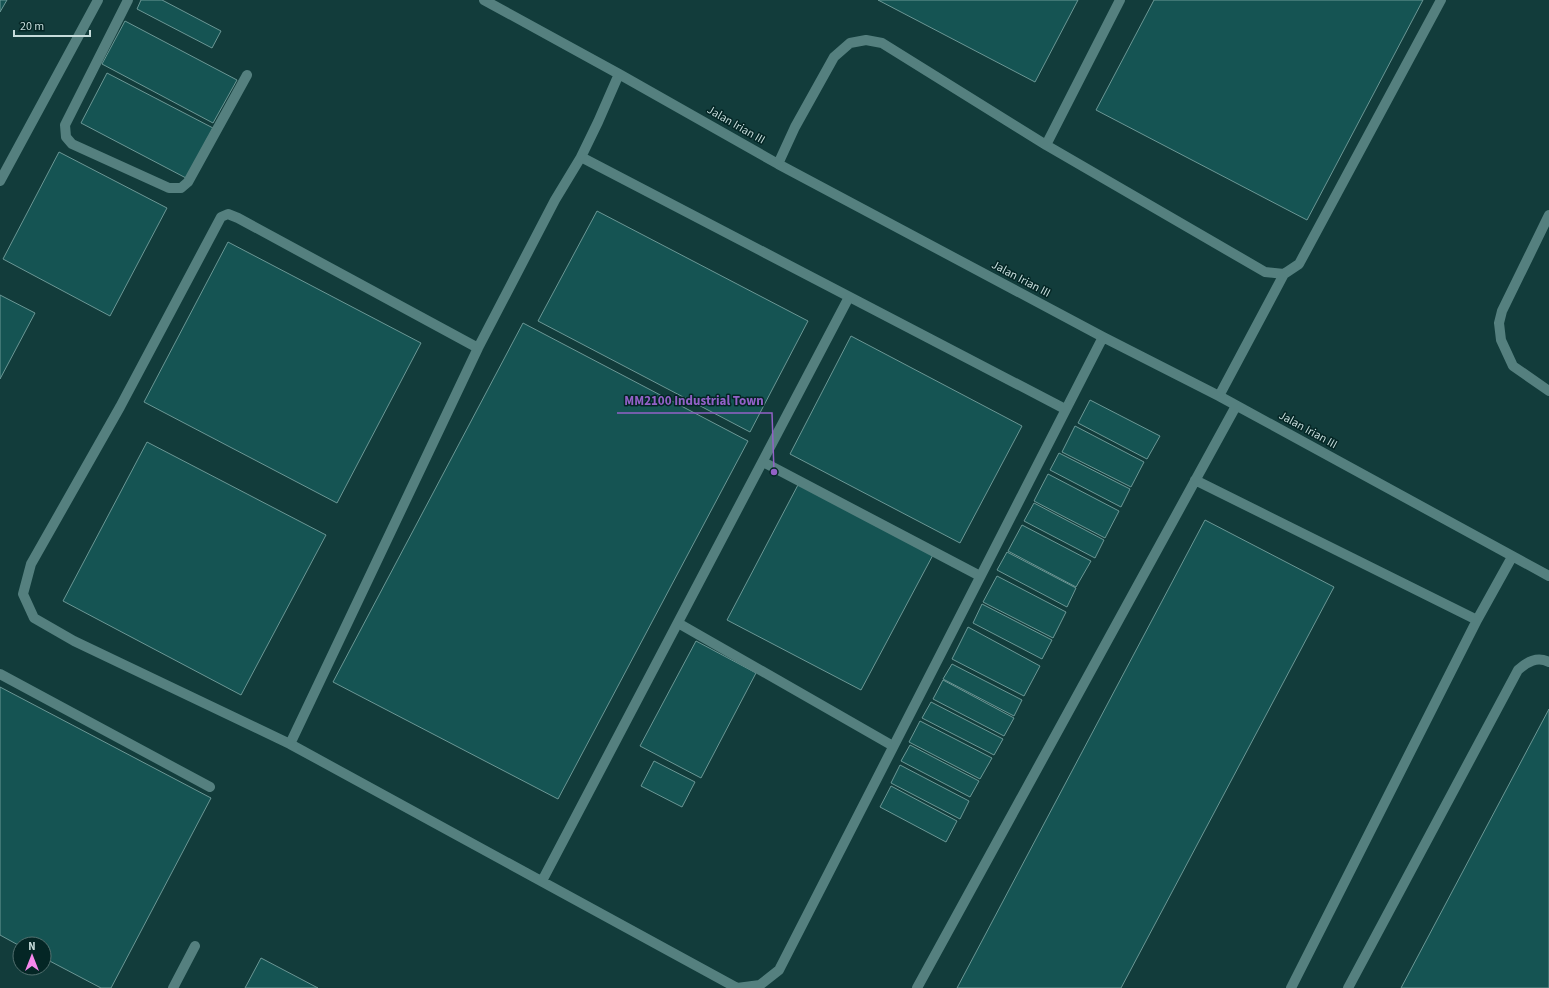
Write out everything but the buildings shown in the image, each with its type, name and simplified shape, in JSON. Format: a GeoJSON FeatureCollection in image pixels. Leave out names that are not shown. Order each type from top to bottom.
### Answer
{"type":"FeatureCollection","features":[{"type":"Feature","properties":{"kind":"lane"},"geometry":{"type":"LineString","coordinates":[[0,181],[98,0]]}},
{"type":"Feature","properties":{"kind":"lane"},"geometry":{"type":"LineString","coordinates":[[128,0],[65,125],[66,137],[72,144],[169,188],[182,188],[188,182],[247,75]]}},
{"type":"Feature","properties":{"kind":"lane","name":"Jalan Irian III"},"geometry":{"type":"LineString","coordinates":[[484,0],[778,164],[1103,337],[1219,396],[1549,576]]}},
{"type":"Feature","properties":{"kind":"lane"},"geometry":{"type":"LineString","coordinates":[[1046,145],[1120,0]]}},
{"type":"Feature","properties":{"kind":"lane"},"geometry":{"type":"LineString","coordinates":[[1219,396],[1284,274],[1299,264],[1441,0]]}},
{"type":"Feature","properties":{"kind":"lane"},"geometry":{"type":"LineString","coordinates":[[778,164],[795,127],[834,57],[850,43],[866,40],[882,43],[1046,145],[1265,272],[1284,274]]}},
{"type":"Feature","properties":{"kind":"lane"},"geometry":{"type":"LineString","coordinates":[[290,744],[478,348],[558,195],[581,156],[598,122],[618,74]]}},
{"type":"Feature","properties":{"kind":"lane"},"geometry":{"type":"LineString","coordinates":[[581,156],[1065,410]]}},
{"type":"Feature","properties":{"kind":"lane"},"geometry":{"type":"LineString","coordinates":[[478,348],[233,215],[228,214],[222,217],[120,406],[31,564],[23,594],[34,618],[74,641],[290,744],[737,988],[760,985],[779,970],[1103,337]]}},
{"type":"Feature","properties":{"kind":"lane"},"geometry":{"type":"LineString","coordinates":[[1549,215],[1502,311],[1499,323],[1501,340],[1513,366],[1549,391]]}},
{"type":"Feature","properties":{"kind":"lane"},"geometry":{"type":"LineString","coordinates":[[542,881],[849,297]]}},
{"type":"Feature","properties":{"kind":"lane"},"geometry":{"type":"LineString","coordinates":[[917,988],[1236,406]]}},
{"type":"Feature","properties":{"kind":"lane"},"geometry":{"type":"LineString","coordinates":[[763,462],[980,576]]}},
{"type":"Feature","properties":{"kind":"lane"},"geometry":{"type":"LineString","coordinates":[[1195,480],[1477,620]]}},
{"type":"Feature","properties":{"kind":"lane"},"geometry":{"type":"LineString","coordinates":[[1291,988],[1477,620],[1512,557]]}},
{"type":"Feature","properties":{"kind":"lane"},"geometry":{"type":"LineString","coordinates":[[678,623],[893,746]]}},
{"type":"Feature","properties":{"kind":"lane"},"geometry":{"type":"LineString","coordinates":[[1348,988],[1518,670],[1528,661],[1543,659],[1549,662]]}},
{"type":"Feature","properties":{"kind":"lane"},"geometry":{"type":"LineString","coordinates":[[0,674],[210,786]]}},
{"type":"Feature","properties":{"kind":"lane"},"geometry":{"type":"LineString","coordinates":[[173,988],[194,946]]}},
{"type":"Feature","properties":{"kind":"shaded area"},"geometry":{"type":"Polygon","coordinates":[[[0,0],[1549,0],[1549,988],[0,988],[0,0]]]}},
{"type":"Feature","properties":{"kind":"place","name":"MM2100 Industrial Town"},"geometry":{"type":"Point","coordinates":[774,472]}}]}
